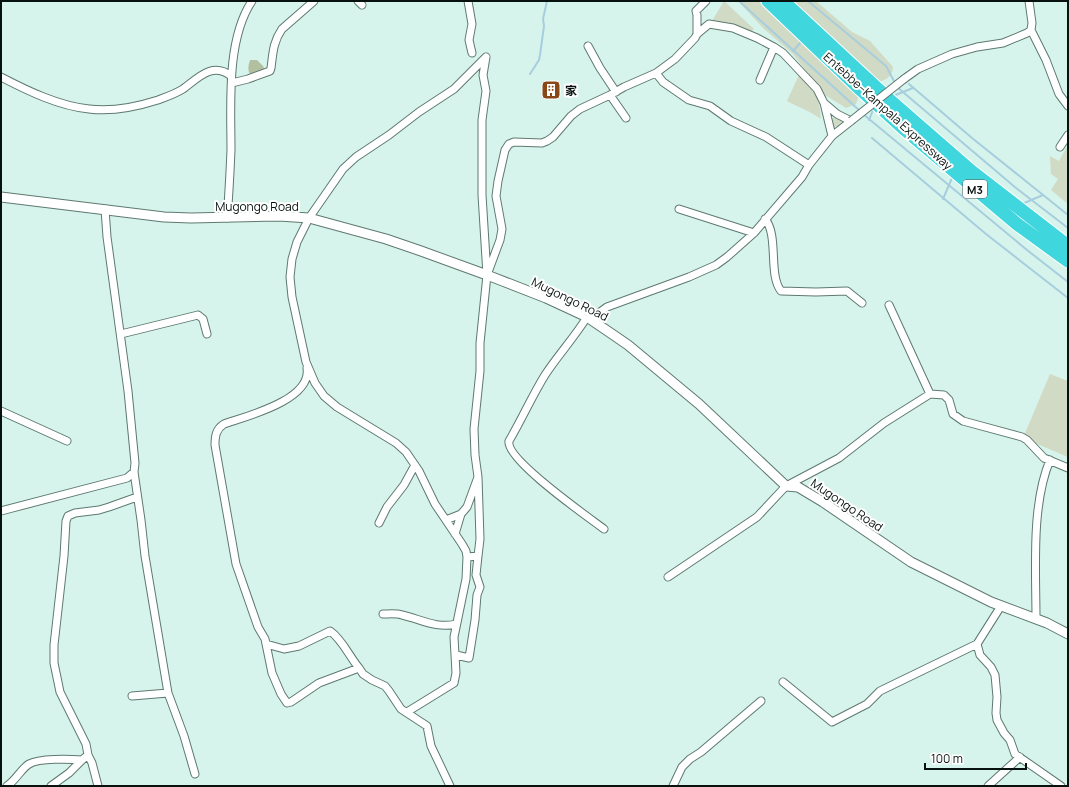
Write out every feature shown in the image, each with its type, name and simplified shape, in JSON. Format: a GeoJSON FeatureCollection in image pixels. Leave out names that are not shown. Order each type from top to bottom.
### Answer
{"type":"FeatureCollection","features":[{"type":"Feature","properties":{"kind":"highway","name":"Entebbe–Kampala Expressway"},"geometry":{"type":"LineString","coordinates":[[768,1],[903,128],[1017,224],[1068,261]]}},
{"type":"Feature","properties":{"kind":"highway","name":"Entebbe–Kampala Expressway"},"geometry":{"type":"LineString","coordinates":[[783,1],[894,104],[971,171],[1068,246]]}},
{"type":"Feature","properties":{"kind":"street"},"geometry":{"type":"LineString","coordinates":[[227,218],[231,158],[231,80],[243,15],[252,1]]}},
{"type":"Feature","properties":{"kind":"street"},"geometry":{"type":"LineString","coordinates":[[1,77],[22,88],[53,100],[90,110],[125,108],[159,99],[176,92],[205,73],[217,71],[223,72],[231,80],[248,79],[270,71],[273,48],[278,35],[282,29],[314,1]]}},
{"type":"Feature","properties":{"kind":"street"},"geometry":{"type":"LineString","coordinates":[[468,1],[472,24],[469,40],[472,53]]}},
{"type":"Feature","properties":{"kind":"street"},"geometry":{"type":"LineString","coordinates":[[698,34],[696,12],[706,1]]}},
{"type":"Feature","properties":{"kind":"street"},"geometry":{"type":"LineString","coordinates":[[1029,1],[1032,23],[1031,30],[1046,60],[1059,94],[1068,106]]}},
{"type":"Feature","properties":{"kind":"street"},"geometry":{"type":"LineString","coordinates":[[487,275],[500,240],[502,229],[496,196],[504,150],[509,144],[514,142],[542,143],[547,141],[571,116],[580,109],[656,73],[675,59],[709,24],[733,28],[757,38],[783,53],[817,89],[824,103],[832,136]]}},
{"type":"Feature","properties":{"kind":"street"},"geometry":{"type":"LineString","coordinates":[[604,529],[556,494],[525,466],[509,447],[508,443],[529,405],[534,392],[587,317],[596,315],[607,307],[667,286],[716,265],[728,257],[754,233],[802,177],[809,165],[832,136],[918,69],[952,54],[978,47],[1003,43],[1031,30]]}},
{"type":"Feature","properties":{"kind":"street"},"geometry":{"type":"LineString","coordinates":[[588,46],[626,118]]}},
{"type":"Feature","properties":{"kind":"street"},"geometry":{"type":"LineString","coordinates":[[760,80],[774,47]]}},
{"type":"Feature","properties":{"kind":"street"},"geometry":{"type":"LineString","coordinates":[[359,668],[319,683],[291,702],[287,703],[281,694],[272,673],[263,634],[258,627],[234,555],[216,445],[216,433],[224,424],[274,407],[290,398],[304,382],[308,374],[292,297],[290,277],[292,259],[297,242],[309,218],[343,169],[356,157],[454,89],[486,56],[483,75],[486,91],[482,120],[482,195],[487,275],[480,343],[480,371],[474,429],[478,477],[480,540],[476,575],[480,587],[476,595],[475,620],[469,658],[456,655]]}},
{"type":"Feature","properties":{"kind":"street"},"geometry":{"type":"LineString","coordinates":[[656,73],[663,82],[689,100],[710,106],[731,121],[766,137],[809,165]]}},
{"type":"Feature","properties":{"kind":"street"},"geometry":{"type":"LineString","coordinates":[[824,103],[837,114],[851,121]]}},
{"type":"Feature","properties":{"kind":"street"},"geometry":{"type":"LineString","coordinates":[[1060,147],[1068,135]]}},
{"type":"Feature","properties":{"kind":"street","name":"Mugongo Road"},"geometry":{"type":"LineString","coordinates":[[1,197],[164,217],[227,218],[279,216],[309,218],[386,240],[487,275],[546,298],[587,317],[612,334],[699,404],[786,486],[798,487],[823,502],[911,562],[1001,606],[1036,619],[1068,634]]}},
{"type":"Feature","properties":{"kind":"street"},"geometry":{"type":"LineString","coordinates":[[679,208],[754,233]]}},
{"type":"Feature","properties":{"kind":"street"},"geometry":{"type":"LineString","coordinates":[[105,210],[107,237],[121,334],[133,440],[135,463],[134,472],[142,520],[145,556],[168,693],[184,736],[195,774]]}},
{"type":"Feature","properties":{"kind":"street"},"geometry":{"type":"LineString","coordinates":[[765,219],[770,226],[775,271],[778,288],[780,291],[847,291],[862,303]]}},
{"type":"Feature","properties":{"kind":"street"},"geometry":{"type":"LineString","coordinates":[[889,305],[930,394]]}},
{"type":"Feature","properties":{"kind":"street"},"geometry":{"type":"LineString","coordinates":[[121,334],[198,315],[203,318],[207,334]]}},
{"type":"Feature","properties":{"kind":"street"},"geometry":{"type":"LineString","coordinates":[[306,362],[315,382],[324,396],[337,407],[396,443],[406,452],[419,471],[435,504],[462,544],[467,557],[466,579],[454,637],[456,655],[456,673],[454,683],[407,712]]}},
{"type":"Feature","properties":{"kind":"street"},"geometry":{"type":"LineString","coordinates":[[668,577],[757,517],[786,486],[839,458],[884,423],[930,394],[944,395],[949,400],[953,414],[963,421],[1027,440],[1041,455],[1068,468]]}},
{"type":"Feature","properties":{"kind":"street"},"geometry":{"type":"LineString","coordinates":[[1,411],[67,441]]}},
{"type":"Feature","properties":{"kind":"street"},"geometry":{"type":"LineString","coordinates":[[1036,619],[1036,553],[1038,512],[1045,472],[1050,460]]}},
{"type":"Feature","properties":{"kind":"street"},"geometry":{"type":"LineString","coordinates":[[379,523],[387,507],[404,485],[415,465]]}},
{"type":"Feature","properties":{"kind":"street"},"geometry":{"type":"LineString","coordinates":[[1,511],[127,478],[134,472]]}},
{"type":"Feature","properties":{"kind":"street"},"geometry":{"type":"LineString","coordinates":[[455,534],[461,514],[467,507],[478,477]]}},
{"type":"Feature","properties":{"kind":"street"},"geometry":{"type":"LineString","coordinates":[[51,786],[69,774],[85,757],[86,744],[60,692],[54,663],[54,645],[64,556],[66,521],[68,516],[75,513],[109,508],[137,497]]}},
{"type":"Feature","properties":{"kind":"street"},"geometry":{"type":"LineString","coordinates":[[467,507],[479,511]]}},
{"type":"Feature","properties":{"kind":"street"},"geometry":{"type":"LineString","coordinates":[[446,520],[461,514]]}},
{"type":"Feature","properties":{"kind":"street"},"geometry":{"type":"LineString","coordinates":[[467,557],[478,556]]}},
{"type":"Feature","properties":{"kind":"street"},"geometry":{"type":"LineString","coordinates":[[783,682],[832,722],[867,704],[880,691],[977,644],[1001,606]]}},
{"type":"Feature","properties":{"kind":"street"},"geometry":{"type":"LineString","coordinates":[[383,614],[400,614],[430,624],[449,626],[456,624]]}},
{"type":"Feature","properties":{"kind":"street"},"geometry":{"type":"LineString","coordinates":[[266,644],[284,649],[299,646],[330,631],[337,636],[363,674],[387,688],[401,709],[427,726],[431,746],[450,786]]}},
{"type":"Feature","properties":{"kind":"street"},"geometry":{"type":"LineString","coordinates":[[977,644],[980,655],[991,667],[995,675],[997,697],[996,713],[1004,733],[1010,740],[1016,754],[1052,778],[1061,786]]}},
{"type":"Feature","properties":{"kind":"street"},"geometry":{"type":"LineString","coordinates":[[132,696],[168,693]]}},
{"type":"Feature","properties":{"kind":"street"},"geometry":{"type":"LineString","coordinates":[[673,786],[682,767],[690,759],[701,752],[761,701]]}},
{"type":"Feature","properties":{"kind":"street"},"geometry":{"type":"LineString","coordinates":[[7,786],[13,782],[29,764],[41,761],[85,757],[92,763],[98,786]]}},
{"type":"Feature","properties":{"kind":"street"},"geometry":{"type":"LineString","coordinates":[[988,786],[1020,757]]}},
{"type":"Feature","properties":{"kind":"green space"},"geometry":{"type":"Polygon","coordinates":[[[724,1],[754,29],[751,32],[732,24],[712,21],[724,1]]]}},
{"type":"Feature","properties":{"kind":"green space"},"geometry":{"type":"Polygon","coordinates":[[[738,1],[758,1],[859,95],[856,104],[846,108],[825,95],[793,54],[763,28],[738,1]]]}},
{"type":"Feature","properties":{"kind":"green space"},"geometry":{"type":"Polygon","coordinates":[[[791,1],[816,1],[852,32],[870,41],[893,67],[890,76],[878,83],[791,1]]]}},
{"type":"Feature","properties":{"kind":"green space"},"geometry":{"type":"Polygon","coordinates":[[[250,60],[257,60],[266,72],[255,81],[249,71],[250,60]]]}},
{"type":"Feature","properties":{"kind":"green space"},"geometry":{"type":"Polygon","coordinates":[[[799,75],[816,94],[821,119],[787,101],[799,75]]]}},
{"type":"Feature","properties":{"kind":"green space"},"geometry":{"type":"Polygon","coordinates":[[[833,118],[842,119],[842,122],[838,126],[834,127],[831,122],[833,118]]]}},
{"type":"Feature","properties":{"kind":"green space"},"geometry":{"type":"Polygon","coordinates":[[[1068,145],[1068,204],[1051,190],[1058,179],[1051,174],[1050,156],[1059,161],[1068,145]]]}},
{"type":"Feature","properties":{"kind":"green space"},"geometry":{"type":"Polygon","coordinates":[[[1050,374],[1068,381],[1068,457],[1023,438],[1050,374]]]}},
{"type":"Feature","properties":{"kind":"waterway"},"geometry":{"type":"LineString","coordinates":[[530,74],[539,60],[544,26],[543,19],[547,1]]}},
{"type":"Feature","properties":{"kind":"waterway"},"geometry":{"type":"LineString","coordinates":[[739,1],[860,111]]}},
{"type":"Feature","properties":{"kind":"waterway"},"geometry":{"type":"LineString","coordinates":[[808,1],[886,66],[895,83]]}},
{"type":"Feature","properties":{"kind":"waterway"},"geometry":{"type":"LineString","coordinates":[[793,51],[801,42]]}},
{"type":"Feature","properties":{"kind":"waterway"},"geometry":{"type":"LineString","coordinates":[[909,84],[972,138],[1068,215]]}},
{"type":"Feature","properties":{"kind":"waterway"},"geometry":{"type":"LineString","coordinates":[[897,87],[1016,188],[1068,228]]}},
{"type":"Feature","properties":{"kind":"waterway"},"geometry":{"type":"LineString","coordinates":[[893,96],[913,88]]}},
{"type":"Feature","properties":{"kind":"waterway"},"geometry":{"type":"LineString","coordinates":[[869,120],[873,110]]}},
{"type":"Feature","properties":{"kind":"waterway"},"geometry":{"type":"LineString","coordinates":[[863,114],[1027,250],[1068,282]]}},
{"type":"Feature","properties":{"kind":"waterway"},"geometry":{"type":"LineString","coordinates":[[872,138],[986,234],[1068,298]]}},
{"type":"Feature","properties":{"kind":"waterway"},"geometry":{"type":"LineString","coordinates":[[943,199],[952,178]]}},
{"type":"Feature","properties":{"kind":"waterway"},"geometry":{"type":"LineString","coordinates":[[1022,204],[1043,195]]}},
{"type":"Feature","properties":{"kind":"place","name":"家"},"geometry":{"type":"Point","coordinates":[551,90]}}]}
